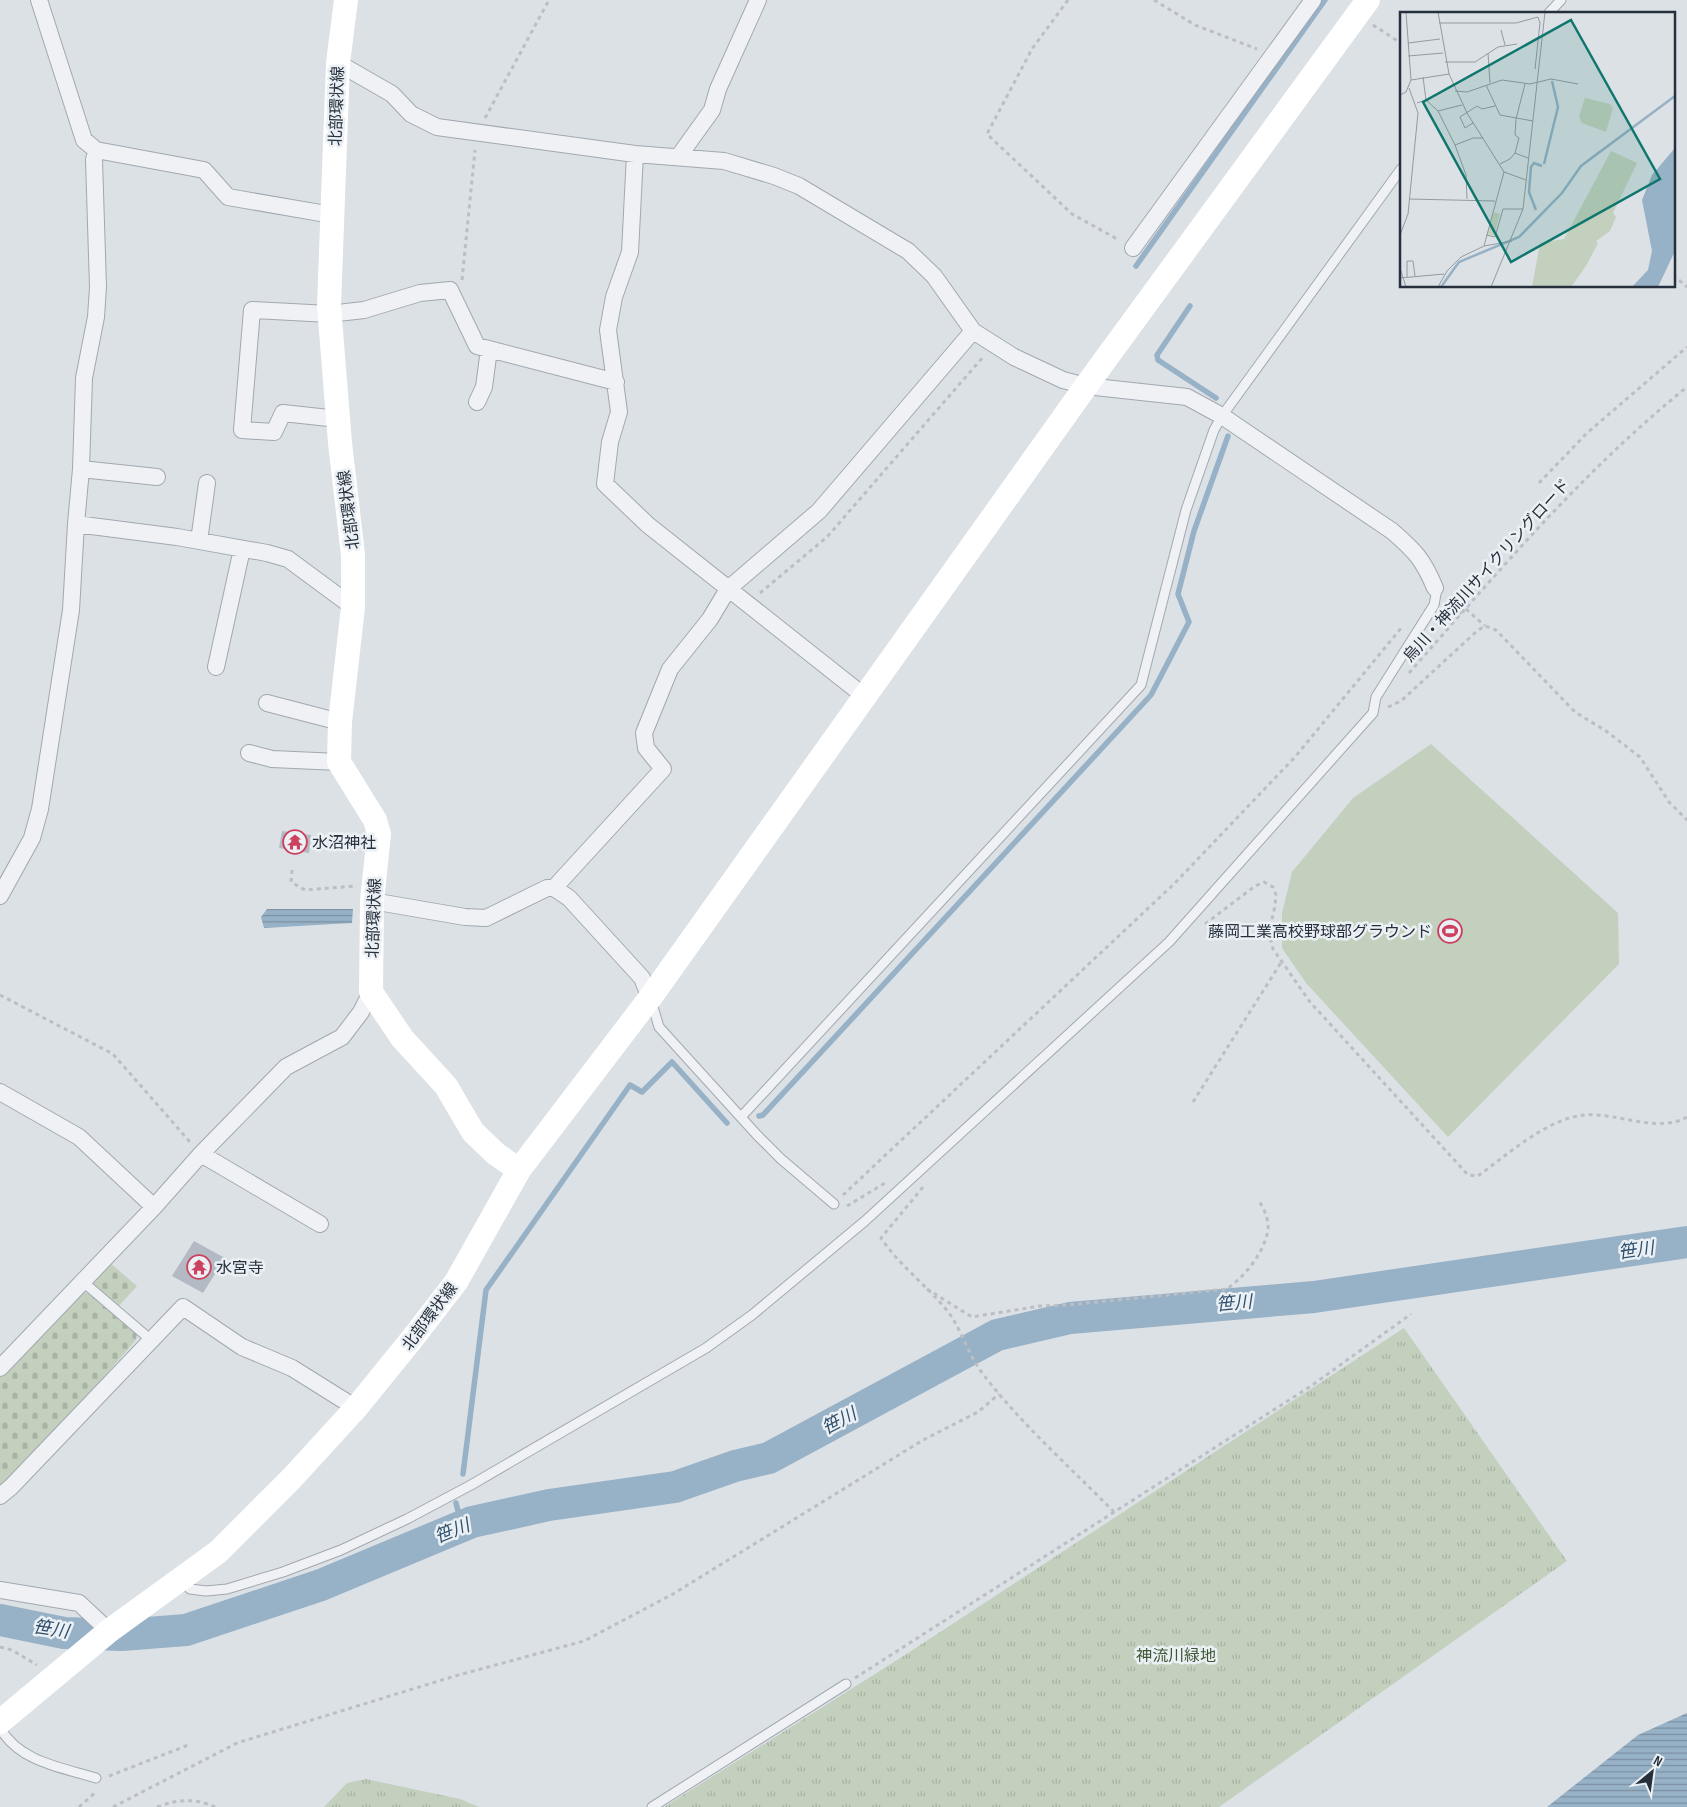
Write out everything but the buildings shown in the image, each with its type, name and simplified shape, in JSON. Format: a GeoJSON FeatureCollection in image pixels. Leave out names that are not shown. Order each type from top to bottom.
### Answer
{"type":"FeatureCollection","features":[{"type":"Feature","properties":{"kind":"street"},"geometry":{"type":"LineString","coordinates":[[39,0],[84,140],[96,150],[204,170],[228,197],[332,215]]}},
{"type":"Feature","properties":{"kind":"street","name":"北部環状線"},"geometry":{"type":"LineString","coordinates":[[346,0],[338,63],[329,314],[338,419],[354,555],[353,607],[340,722],[339,762],[375,820],[379,834],[372,901],[370,992]]}},
{"type":"Feature","properties":{"kind":"street"},"geometry":{"type":"LineString","coordinates":[[679,156],[712,110],[718,89],[758,0]]}},
{"type":"Feature","properties":{"kind":"street"},"geometry":{"type":"LineString","coordinates":[[1133,248],[1313,0]]}},
{"type":"Feature","properties":{"kind":"street","name":"北部環状線"},"geometry":{"type":"LineString","coordinates":[[47,1673],[77,1658],[109,1631],[218,1552],[292,1478],[356,1408],[456,1282],[519,1170],[650,998],[1086,386],[1363,7]]}},
{"type":"Feature","properties":{"kind":"street"},"geometry":{"type":"LineString","coordinates":[[338,63],[392,94],[411,114],[437,127],[635,154],[679,156],[724,162],[774,176],[799,186],[908,251],[934,276],[974,331],[994,345],[1035,368],[1063,380],[1086,386],[1187,397],[1222,416],[1392,531],[1412,548],[1425,563],[1435,588]]}},
{"type":"Feature","properties":{"kind":"street"},"geometry":{"type":"LineString","coordinates":[[0,896],[32,838],[40,809],[71,610],[81,469],[84,378],[96,316],[98,287],[94,160],[96,150]]}},
{"type":"Feature","properties":{"kind":"street"},"geometry":{"type":"LineString","coordinates":[[635,154],[630,252],[614,297],[608,330],[619,412],[610,442],[604,484],[648,525],[864,696]]}},
{"type":"Feature","properties":{"kind":"street"},"geometry":{"type":"LineString","coordinates":[[338,419],[283,413],[274,432],[242,430],[252,310],[329,314],[364,310],[420,292],[450,290],[477,346],[616,382]]}},
{"type":"Feature","properties":{"kind":"street"},"geometry":{"type":"LineString","coordinates":[[554,888],[663,769],[646,748],[644,733],[670,669],[710,619],[728,589],[819,511],[974,331]]}},
{"type":"Feature","properties":{"kind":"street"},"geometry":{"type":"LineString","coordinates":[[477,402],[484,387],[489,349]]}},
{"type":"Feature","properties":{"kind":"street"},"geometry":{"type":"LineString","coordinates":[[81,469],[158,477]]}},
{"type":"Feature","properties":{"kind":"street"},"geometry":{"type":"LineString","coordinates":[[199,541],[207,483]]}},
{"type":"Feature","properties":{"kind":"street"},"geometry":{"type":"LineString","coordinates":[[76,524],[242,548],[288,559],[353,607]]}},
{"type":"Feature","properties":{"kind":"street"},"geometry":{"type":"LineString","coordinates":[[216,667],[242,548]]}},
{"type":"Feature","properties":{"kind":"street"},"geometry":{"type":"LineString","coordinates":[[267,703],[340,722]]}},
{"type":"Feature","properties":{"kind":"street"},"geometry":{"type":"LineString","coordinates":[[249,753],[272,759],[339,762]]}},
{"type":"Feature","properties":{"kind":"street"},"geometry":{"type":"LineString","coordinates":[[372,901],[465,917],[486,918],[546,888],[554,888],[569,898],[642,978],[650,998]]}},
{"type":"Feature","properties":{"kind":"street"},"geometry":{"type":"LineString","coordinates":[[0,1368],[154,1207],[201,1154],[286,1067],[342,1038],[361,1012],[370,992]]}},
{"type":"Feature","properties":{"kind":"street"},"geometry":{"type":"LineString","coordinates":[[370,992],[402,1038],[446,1086],[474,1132],[496,1154],[519,1170]]}},
{"type":"Feature","properties":{"kind":"street"},"geometry":{"type":"LineString","coordinates":[[0,1092],[79,1137],[154,1207]]}},
{"type":"Feature","properties":{"kind":"street"},"geometry":{"type":"LineString","coordinates":[[201,1154],[320,1224]]}},
{"type":"Feature","properties":{"kind":"street"},"geometry":{"type":"LineString","coordinates":[[0,1496],[11,1487],[183,1307],[242,1347],[268,1356],[292,1368],[356,1408]]}},
{"type":"Feature","properties":{"kind":"street"},"geometry":{"type":"LineString","coordinates":[[0,1590],[80,1603],[109,1631]]}},
{"type":"Feature","properties":{"kind":"street"},"geometry":{"type":"LineString","coordinates":[[0,1722],[47,1673]]}},
{"type":"Feature","properties":{"kind":"lane"},"geometry":{"type":"LineString","coordinates":[[1550,12],[1561,0]]}},
{"type":"Feature","properties":{"kind":"lane"},"geometry":{"type":"LineString","coordinates":[[741,1117],[1141,685],[1186,510],[1214,430],[1222,416],[1400,170]]}},
{"type":"Feature","properties":{"kind":"lane"},"geometry":{"type":"LineString","coordinates":[[181,1579],[190,1589],[206,1591],[227,1589],[283,1572],[341,1550],[471,1485],[706,1348],[752,1314],[865,1221],[1169,942],[1374,713],[1376,697],[1434,605],[1435,588]]}},
{"type":"Feature","properties":{"kind":"lane"},"geometry":{"type":"LineString","coordinates":[[650,998],[659,1027],[781,1159],[834,1204]]}},
{"type":"Feature","properties":{"kind":"lane"},"geometry":{"type":"LineString","coordinates":[[82,1281],[151,1340]]}},
{"type":"Feature","properties":{"kind":"lane"},"geometry":{"type":"LineString","coordinates":[[652,1807],[846,1684]]}},
{"type":"Feature","properties":{"kind":"lane"},"geometry":{"type":"LineString","coordinates":[[0,1728],[8,1742],[18,1750],[46,1763],[96,1778]]}},
{"type":"Feature","properties":{"kind":"path"},"geometry":{"type":"LineString","coordinates":[[459,310],[477,132],[549,0]]}},
{"type":"Feature","properties":{"kind":"path"},"geometry":{"type":"LineString","coordinates":[[1068,0],[1032,50],[987,134],[1072,214],[1133,248]]}},
{"type":"Feature","properties":{"kind":"path"},"geometry":{"type":"LineString","coordinates":[[1154,0],[1195,25],[1273,55]]}},
{"type":"Feature","properties":{"kind":"path"},"geometry":{"type":"LineString","coordinates":[[1363,7],[1400,42]]}},
{"type":"Feature","properties":{"kind":"path"},"geometry":{"type":"LineString","coordinates":[[1674,276],[1687,287]]}},
{"type":"Feature","properties":{"kind":"path"},"geometry":{"type":"LineString","coordinates":[[749,606],[754,598],[827,537],[994,345]]}},
{"type":"Feature","properties":{"kind":"path"},"geometry":{"type":"LineString","coordinates":[[1539,484],[1587,433],[1687,347]]}},
{"type":"Feature","properties":{"kind":"path","name":"烏川・神流川サイクリングロード"},"geometry":{"type":"LineString","coordinates":[[1405,678],[1541,522],[1654,414],[1687,387]]}},
{"type":"Feature","properties":{"kind":"path"},"geometry":{"type":"LineString","coordinates":[[1466,609],[1485,626],[1496,630],[1575,712],[1606,731],[1640,757],[1669,802],[1687,820]]}},
{"type":"Feature","properties":{"kind":"path"},"geometry":{"type":"LineString","coordinates":[[834,1204],[1174,884],[1295,757],[1403,626]]}},
{"type":"Feature","properties":{"kind":"path"},"geometry":{"type":"LineString","coordinates":[[1374,713],[1401,701],[1485,626]]}},
{"type":"Feature","properties":{"kind":"path"},"geometry":{"type":"LineString","coordinates":[[292,870],[291,882],[306,890],[333,888]]}},
{"type":"Feature","properties":{"kind":"path"},"geometry":{"type":"LineString","coordinates":[[1203,926],[1255,886],[1264,882],[1274,887],[1276,895],[1269,932],[1273,948],[1310,1002],[1468,1175],[1478,1176],[1553,1123],[1584,1115],[1667,1124],[1687,1117]]}},
{"type":"Feature","properties":{"kind":"path"},"geometry":{"type":"LineString","coordinates":[[1193,1102],[1282,961]]}},
{"type":"Feature","properties":{"kind":"path"},"geometry":{"type":"LineString","coordinates":[[0,995],[113,1054],[201,1154]]}},
{"type":"Feature","properties":{"kind":"path"},"geometry":{"type":"LineString","coordinates":[[927,1183],[882,1238],[922,1286],[945,1308],[958,1326],[981,1372],[999,1394],[1114,1512]]}},
{"type":"Feature","properties":{"kind":"path"},"geometry":{"type":"LineString","coordinates":[[922,1286],[972,1317],[1040,1306],[1227,1289],[1240,1279],[1252,1265],[1268,1230],[1266,1214],[1259,1200]]}},
{"type":"Feature","properties":{"kind":"path"},"geometry":{"type":"LineString","coordinates":[[846,1684],[1311,1386],[1411,1314]]}},
{"type":"Feature","properties":{"kind":"path"},"geometry":{"type":"LineString","coordinates":[[113,1807],[237,1743],[446,1679],[584,1641],[690,1584],[924,1440],[978,1412],[999,1394]]}},
{"type":"Feature","properties":{"kind":"path"},"geometry":{"type":"LineString","coordinates":[[0,1647],[12,1650],[47,1673]]}},
{"type":"Feature","properties":{"kind":"path"},"geometry":{"type":"LineString","coordinates":[[96,1778],[112,1776],[191,1744]]}},
{"type":"Feature","properties":{"kind":"path"},"geometry":{"type":"LineString","coordinates":[[79,1807],[101,1784],[96,1778]]}},
{"type":"Feature","properties":{"kind":"path"},"geometry":{"type":"LineString","coordinates":[[157,1807],[178,1799],[197,1800],[216,1807]]}},
{"type":"Feature","properties":{"kind":"green space","name":"藤岡工業高校野球部グラウンド"},"geometry":{"type":"Polygon","coordinates":[[[1431,744],[1618,913],[1619,964],[1448,1137],[1306,983],[1282,948],[1282,913],[1292,872],[1353,798],[1431,744]]]}},
{"type":"Feature","properties":{"kind":"green space"},"geometry":{"type":"Polygon","coordinates":[[[109,1262],[137,1286],[119,1306],[93,1286],[93,1277],[109,1262]]]}},
{"type":"Feature","properties":{"kind":"green space"},"geometry":{"type":"Polygon","coordinates":[[[78,1293],[89,1293],[137,1332],[136,1340],[69,1417],[0,1488],[0,1375],[78,1293]]]}},
{"type":"Feature","properties":{"kind":"green space","name":"神流川緑地"},"geometry":{"type":"Polygon","coordinates":[[[1404,1328],[1567,1561],[1219,1807],[664,1807],[905,1655],[1404,1328]]]}},
{"type":"Feature","properties":{"kind":"green space"},"geometry":{"type":"Polygon","coordinates":[[[366,1779],[460,1799],[479,1807],[324,1807],[347,1783],[366,1779]]]}},
{"type":"Feature","properties":{"kind":"water"},"geometry":{"type":"Polygon","coordinates":[[[267,909],[353,909],[352,923],[264,928],[261,917],[267,909]]]}},
{"type":"Feature","properties":{"kind":"water"},"geometry":{"type":"Polygon","coordinates":[[[1687,1713],[1687,1807],[1547,1807],[1638,1735],[1687,1713]]]}},
{"type":"Feature","properties":{"kind":"waterway"},"geometry":{"type":"LineString","coordinates":[[1136,266],[1325,0]]}},
{"type":"Feature","properties":{"kind":"waterway"},"geometry":{"type":"LineString","coordinates":[[1190,306],[1157,355],[1158,360],[1216,398]]}},
{"type":"Feature","properties":{"kind":"waterway"},"geometry":{"type":"LineString","coordinates":[[759,1116],[763,1115],[1151,695],[1189,622],[1178,594],[1194,531],[1228,436]]}},
{"type":"Feature","properties":{"kind":"waterway"},"geometry":{"type":"LineString","coordinates":[[463,1474],[486,1290],[630,1085],[642,1092],[672,1062],[727,1123]]}},
{"type":"Feature","properties":{"kind":"waterway","name":"笹川"},"geometry":{"type":"LineString","coordinates":[[0,1620],[64,1633],[122,1635],[186,1630],[321,1585],[472,1522],[549,1505],[675,1487],[735,1466],[769,1458],[997,1335],[1070,1318],[1314,1297],[1687,1242]]}},
{"type":"Feature","properties":{"kind":"waterway"},"geometry":{"type":"LineString","coordinates":[[456,1503],[462,1526]]}},
{"type":"Feature","properties":{"kind":"place","name":"水沼神社"},"geometry":{"type":"Point","coordinates":[295,842]}},
{"type":"Feature","properties":{"kind":"place","name":"藤岡工業高校野球部グラウンド"},"geometry":{"type":"Point","coordinates":[1450,931]}},
{"type":"Feature","properties":{"kind":"place","name":"水宮寺"},"geometry":{"type":"Point","coordinates":[199,1267]}}]}
